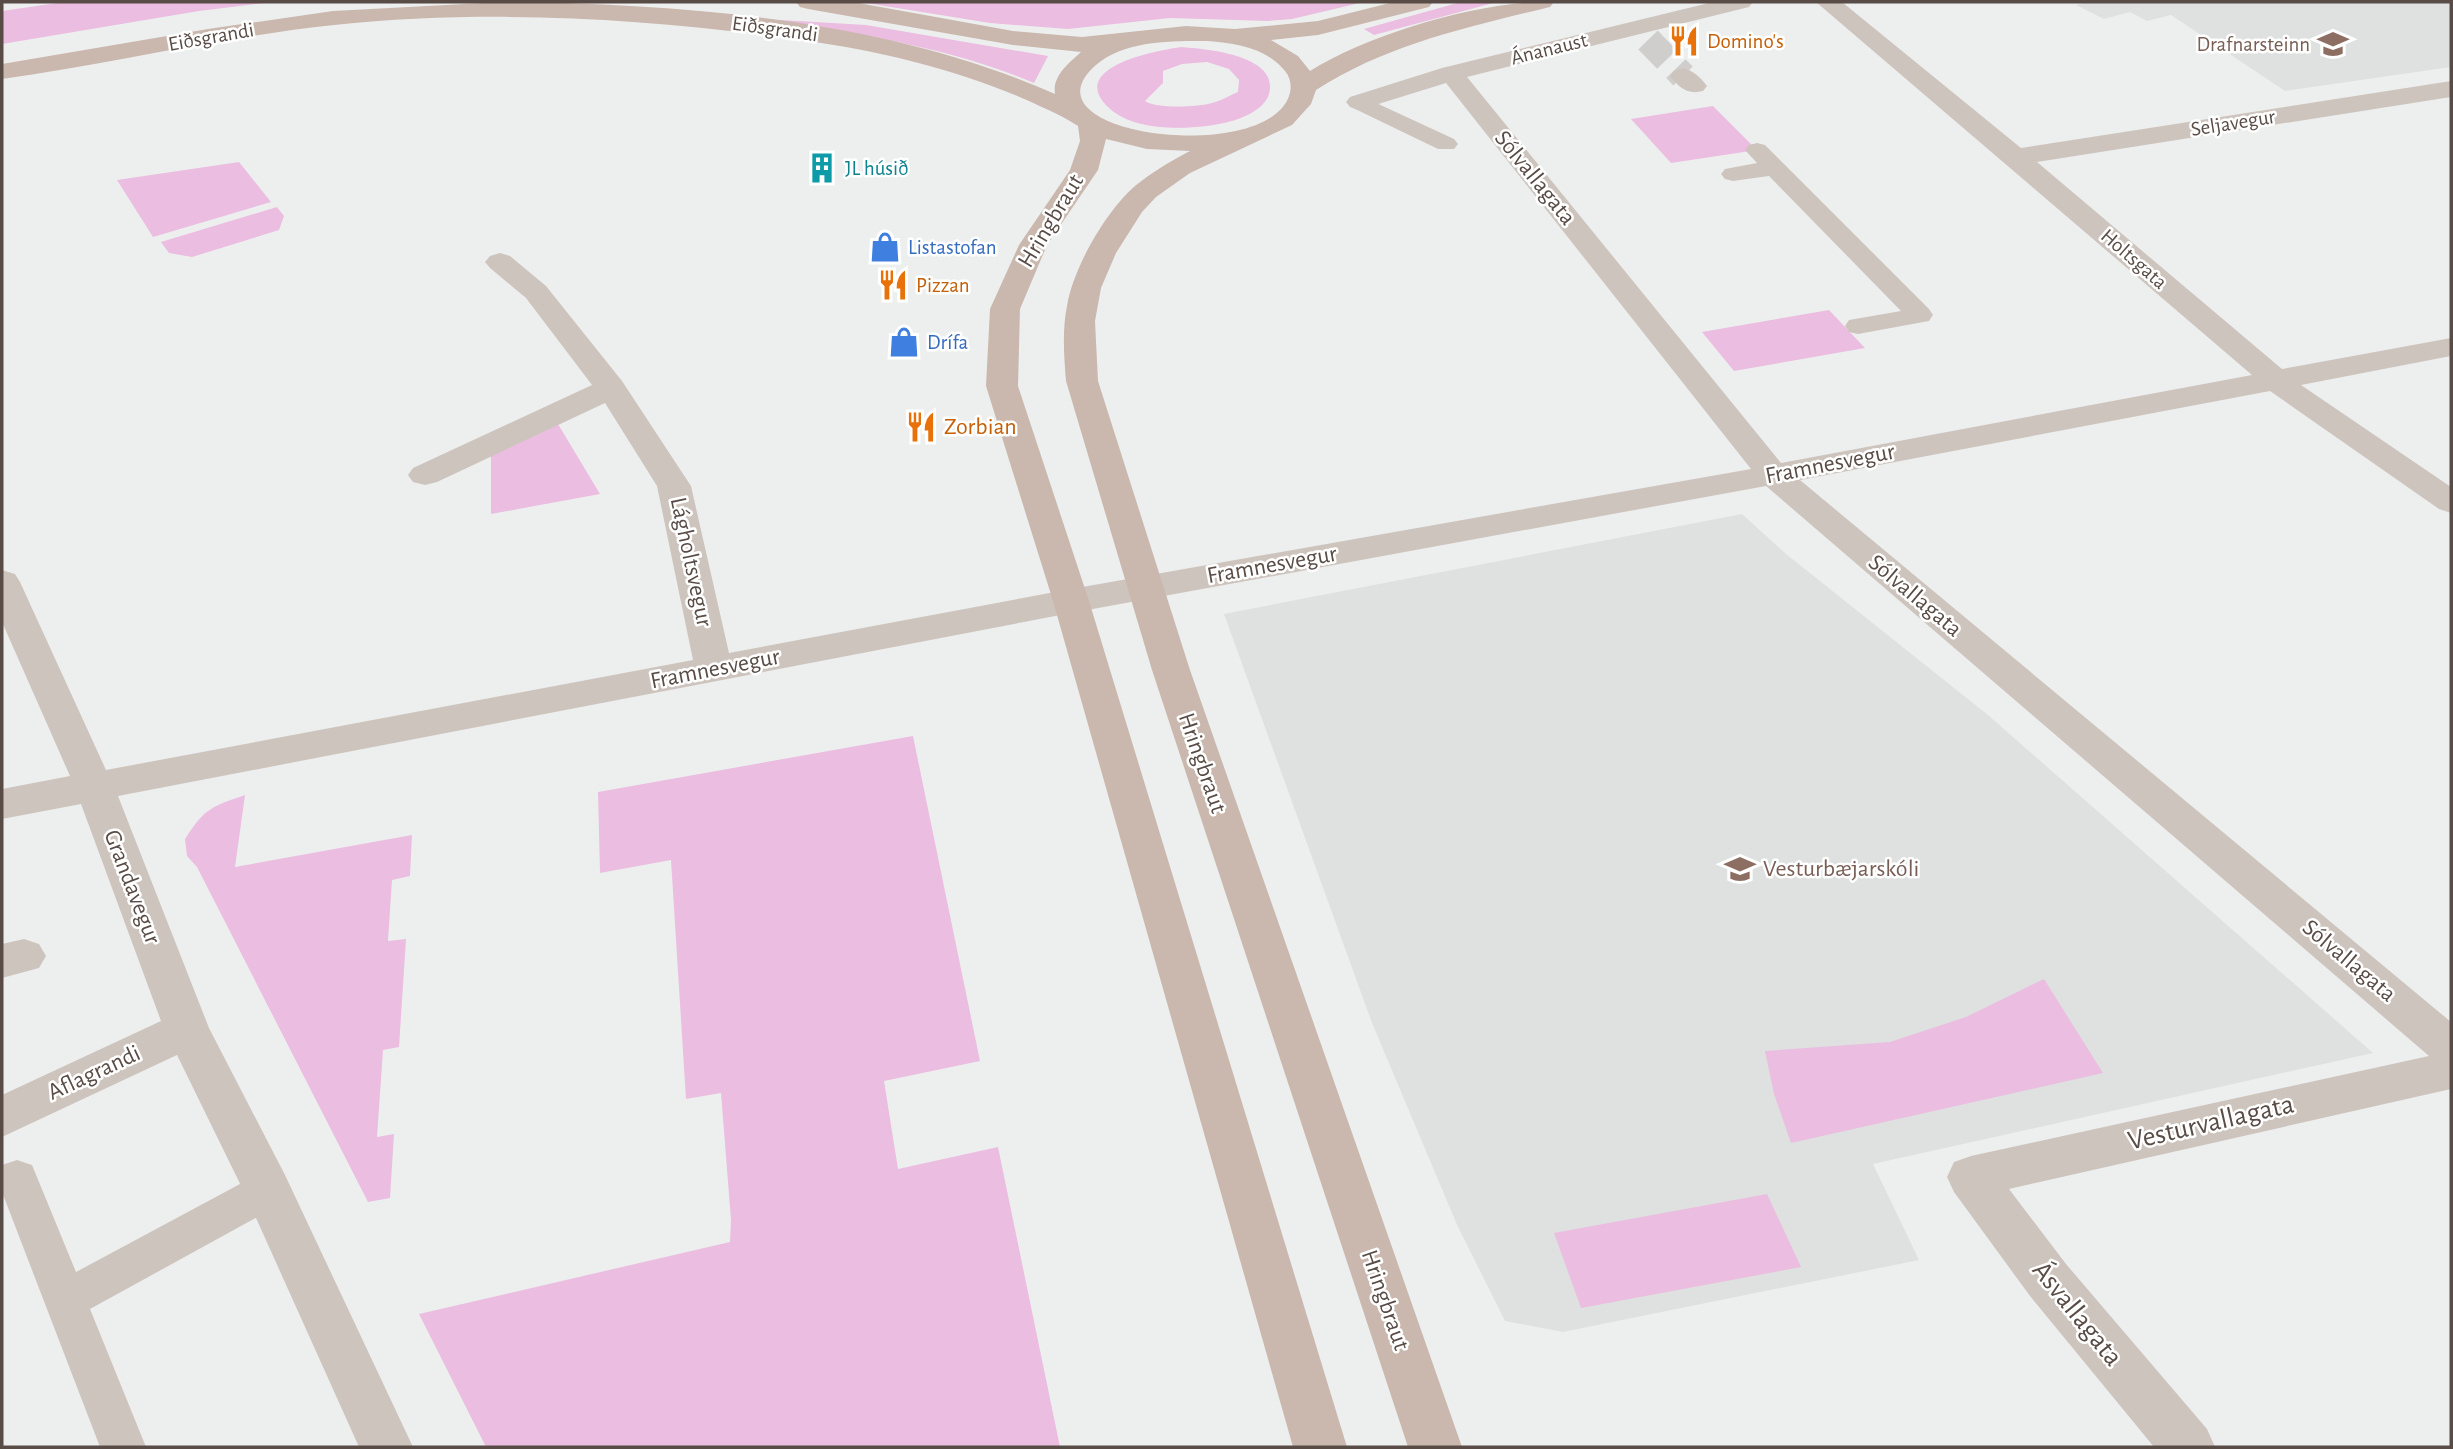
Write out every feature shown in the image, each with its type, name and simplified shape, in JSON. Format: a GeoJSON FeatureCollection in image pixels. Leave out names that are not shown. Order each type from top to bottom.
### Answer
{"type":"FeatureCollection","features":[{"type":"Feature","properties":{"kind":"main road","name":"Eiðsgrandi"},"geometry":{"type":"LineString","coordinates":[[2,52],[222,18],[352,2]]}},
{"type":"Feature","properties":{"kind":"main road","name":"Eiðsgrandi"},"geometry":{"type":"LineString","coordinates":[[808,2],[1024,39],[1082,44],[1120,42]]}},
{"type":"Feature","properties":{"kind":"main road"},"geometry":{"type":"LineString","coordinates":[[1085,119],[1068,101],[1066,87],[1070,74],[1081,61],[1120,42],[1172,33],[1275,34],[1318,28],[1421,2]]}},
{"type":"Feature","properties":{"kind":"main road","name":"Ánanaust"},"geometry":{"type":"LineString","coordinates":[[1304,86],[1340,63],[1379,46],[1542,2]]}},
{"type":"Feature","properties":{"kind":"main road","name":"Eiðsgrandi"},"geometry":{"type":"LineString","coordinates":[[2,72],[333,18],[499,5],[703,18],[835,37],[902,50],[958,65],[1003,81],[1116,134],[1145,141],[1179,144],[1244,136]]}},
{"type":"Feature","properties":{"kind":"main road"},"geometry":{"type":"LineString","coordinates":[[1226,35],[1256,43],[1281,55],[1298,69],[1304,86],[1301,100],[1289,114],[1270,127],[1244,136]]}},
{"type":"Feature","properties":{"kind":"main road","name":"Hringbraut"},"geometry":{"type":"LineString","coordinates":[[1085,119],[1093,141],[1084,170],[1033,245],[1004,309],[1002,386],[1071,601],[1320,1447]]}},
{"type":"Feature","properties":{"kind":"main road","name":"Hringbraut"},"geometry":{"type":"LineString","coordinates":[[1244,136],[1185,164],[1142,194],[1095,261],[1081,300],[1077,337],[1082,381],[1171,670],[1435,1447]]}},
{"type":"Feature","properties":{"kind":"street","name":"Ánanaust"},"geometry":{"type":"LineString","coordinates":[[1359,102],[1451,73],[1642,34],[1741,2]]}},
{"type":"Feature","properties":{"kind":"street","name":"Holtsgata"},"geometry":{"type":"LineString","coordinates":[[1828,2],[2275,379],[2319,414],[2451,502]]}},
{"type":"Feature","properties":{"kind":"street","name":"Sólvallagata"},"geometry":{"type":"LineString","coordinates":[[1451,73],[1773,475],[2451,1048]]}},
{"type":"Feature","properties":{"kind":"street","name":"Seljavegur"},"geometry":{"type":"LineString","coordinates":[[2015,157],[2451,89]]}},
{"type":"Feature","properties":{"kind":"street","name":"Lágholtsvegur"},"geometry":{"type":"LineString","coordinates":[[500,262],[536,292],[611,388],[674,486],[714,669]]}},
{"type":"Feature","properties":{"kind":"street","name":"Framnesvegur"},"geometry":{"type":"LineString","coordinates":[[2,804],[1071,601],[1773,475],[2451,346]]}},
{"type":"Feature","properties":{"kind":"street"},"geometry":{"type":"LineString","coordinates":[[425,475],[611,388]]}},
{"type":"Feature","properties":{"kind":"street","name":"Grandavegur"},"geometry":{"type":"LineString","coordinates":[[2,582],[94,786],[187,1030],[268,1190],[386,1447]]}},
{"type":"Feature","properties":{"kind":"street","name":"Aflagrandi"},"geometry":{"type":"LineString","coordinates":[[2,1117],[187,1030]]}},
{"type":"Feature","properties":{"kind":"street","name":"Vesturvallagata"},"geometry":{"type":"LineString","coordinates":[[1971,1177],[2451,1070]]}},
{"type":"Feature","properties":{"kind":"street","name":"Ásvallagata"},"geometry":{"type":"LineString","coordinates":[[1971,1177],[2048,1280],[2188,1447]]}},
{"type":"Feature","properties":{"kind":"lane"},"geometry":{"type":"LineString","coordinates":[[1359,102],[1446,144]]}},
{"type":"Feature","properties":{"kind":"lane"},"geometry":{"type":"LineString","coordinates":[[1732,174],[1765,159],[1920,315],[1858,326]]}},
{"type":"Feature","properties":{"kind":"lane"},"geometry":{"type":"LineString","coordinates":[[17,1178],[123,1447]]}},
{"type":"Feature","properties":{"kind":"lane"},"geometry":{"type":"LineString","coordinates":[[64,1301],[268,1190]]}},
{"type":"Feature","properties":{"kind":"shaded area"},"geometry":{"type":"Polygon","coordinates":[[[64,2],[273,2],[199,11],[2,44],[2,11],[64,2]]]}},
{"type":"Feature","properties":{"kind":"shaded area"},"geometry":{"type":"Polygon","coordinates":[[[860,2],[1364,2],[1292,19],[1268,21],[1170,18],[1068,29],[990,23],[860,2]]]}},
{"type":"Feature","properties":{"kind":"shaded area"},"geometry":{"type":"Polygon","coordinates":[[[1461,2],[1497,2],[1374,35],[1364,29],[1461,2]]]}},
{"type":"Feature","properties":{"kind":"shaded area","name":"Drafnarsteinn"},"geometry":{"type":"Polygon","coordinates":[[[2087,2],[2451,2],[2451,67],[2285,91],[2171,15],[2147,21],[2130,12],[2104,19],[2076,5],[2087,2]]]}},
{"type":"Feature","properties":{"kind":"shaded area"},"geometry":{"type":"Polygon","coordinates":[[[764,19],[866,25],[1048,56],[1034,83],[935,50],[764,19]]]}},
{"type":"Feature","properties":{"kind":"shaded area"},"geometry":{"type":"Polygon","coordinates":[[[1182,47],[1223,52],[1253,63],[1263,70],[1269,81],[1269,94],[1264,104],[1237,119],[1218,124],[1168,128],[1135,122],[1121,116],[1109,108],[1099,94],[1098,82],[1106,71],[1120,63],[1154,52],[1182,47]],[[1207,62],[1182,64],[1163,71],[1163,83],[1145,101],[1150,104],[1177,106],[1219,101],[1238,92],[1239,80],[1229,69],[1207,62]]]}},
{"type":"Feature","properties":{"kind":"shaded area"},"geometry":{"type":"Polygon","coordinates":[[[1713,106],[1757,150],[1671,163],[1631,119],[1713,106]]]}},
{"type":"Feature","properties":{"kind":"shaded area"},"geometry":{"type":"Polygon","coordinates":[[[239,162],[271,202],[153,237],[117,180],[239,162]]]}},
{"type":"Feature","properties":{"kind":"shaded area"},"geometry":{"type":"Polygon","coordinates":[[[277,207],[284,216],[279,230],[192,257],[169,253],[161,242],[277,207]]]}},
{"type":"Feature","properties":{"kind":"shaded area"},"geometry":{"type":"Polygon","coordinates":[[[1829,310],[1865,348],[1734,371],[1702,332],[1829,310]]]}},
{"type":"Feature","properties":{"kind":"shaded area"},"geometry":{"type":"Polygon","coordinates":[[[558,424],[600,494],[491,514],[491,452],[558,424]]]}},
{"type":"Feature","properties":{"kind":"shaded area","name":"Vesturbæjarskóli"},"geometry":{"type":"Polygon","coordinates":[[[1742,514],[1786,554],[1988,715],[2373,1053],[1873,1164],[1919,1260],[1563,1332],[1505,1321],[1458,1227],[1372,1023],[1224,614],[1742,514]]]}},
{"type":"Feature","properties":{"kind":"shaded area"},"geometry":{"type":"Polygon","coordinates":[[[913,736],[980,1061],[884,1081],[898,1169],[998,1147],[1060,1447],[486,1447],[419,1314],[730,1242],[731,1220],[721,1093],[686,1099],[671,860],[600,873],[598,792],[913,736]]]}},
{"type":"Feature","properties":{"kind":"shaded area"},"geometry":{"type":"Polygon","coordinates":[[[245,795],[235,867],[412,835],[410,876],[392,880],[388,941],[406,939],[399,1047],[383,1050],[377,1137],[394,1134],[390,1198],[368,1202],[197,867],[187,856],[185,839],[198,821],[216,806],[245,795]]]}},
{"type":"Feature","properties":{"kind":"shaded area"},"geometry":{"type":"Polygon","coordinates":[[[2044,979],[2103,1073],[1791,1143],[1774,1094],[1765,1051],[1890,1042],[1966,1017],[2044,979]]]}},
{"type":"Feature","properties":{"kind":"shaded area"},"geometry":{"type":"Polygon","coordinates":[[[1767,1194],[1801,1267],[1581,1308],[1554,1233],[1767,1194]]]}},
{"type":"Feature","properties":{"kind":"tunnel"},"geometry":{"type":"LineString","coordinates":[[1648,40],[1683,76]]}},
{"type":"Feature","properties":{"kind":"place","name":"Domino's"},"geometry":{"type":"Point","coordinates":[1684,41]}},
{"type":"Feature","properties":{"kind":"place","name":"Drafnarsteinn"},"geometry":{"type":"Point","coordinates":[2333,44]}},
{"type":"Feature","properties":{"kind":"place","name":"JL húsið"},"geometry":{"type":"Point","coordinates":[822,168]}},
{"type":"Feature","properties":{"kind":"place","name":"Listastofan"},"geometry":{"type":"Point","coordinates":[885,247]}},
{"type":"Feature","properties":{"kind":"place","name":"Pizzan"},"geometry":{"type":"Point","coordinates":[893,285]}},
{"type":"Feature","properties":{"kind":"place","name":"Drífa"},"geometry":{"type":"Point","coordinates":[904,342]}},
{"type":"Feature","properties":{"kind":"place","name":"Zorbian"},"geometry":{"type":"Point","coordinates":[921,427]}},
{"type":"Feature","properties":{"kind":"place","name":"Vesturbæjarskóli"},"geometry":{"type":"Point","coordinates":[1740,869]}}]}
